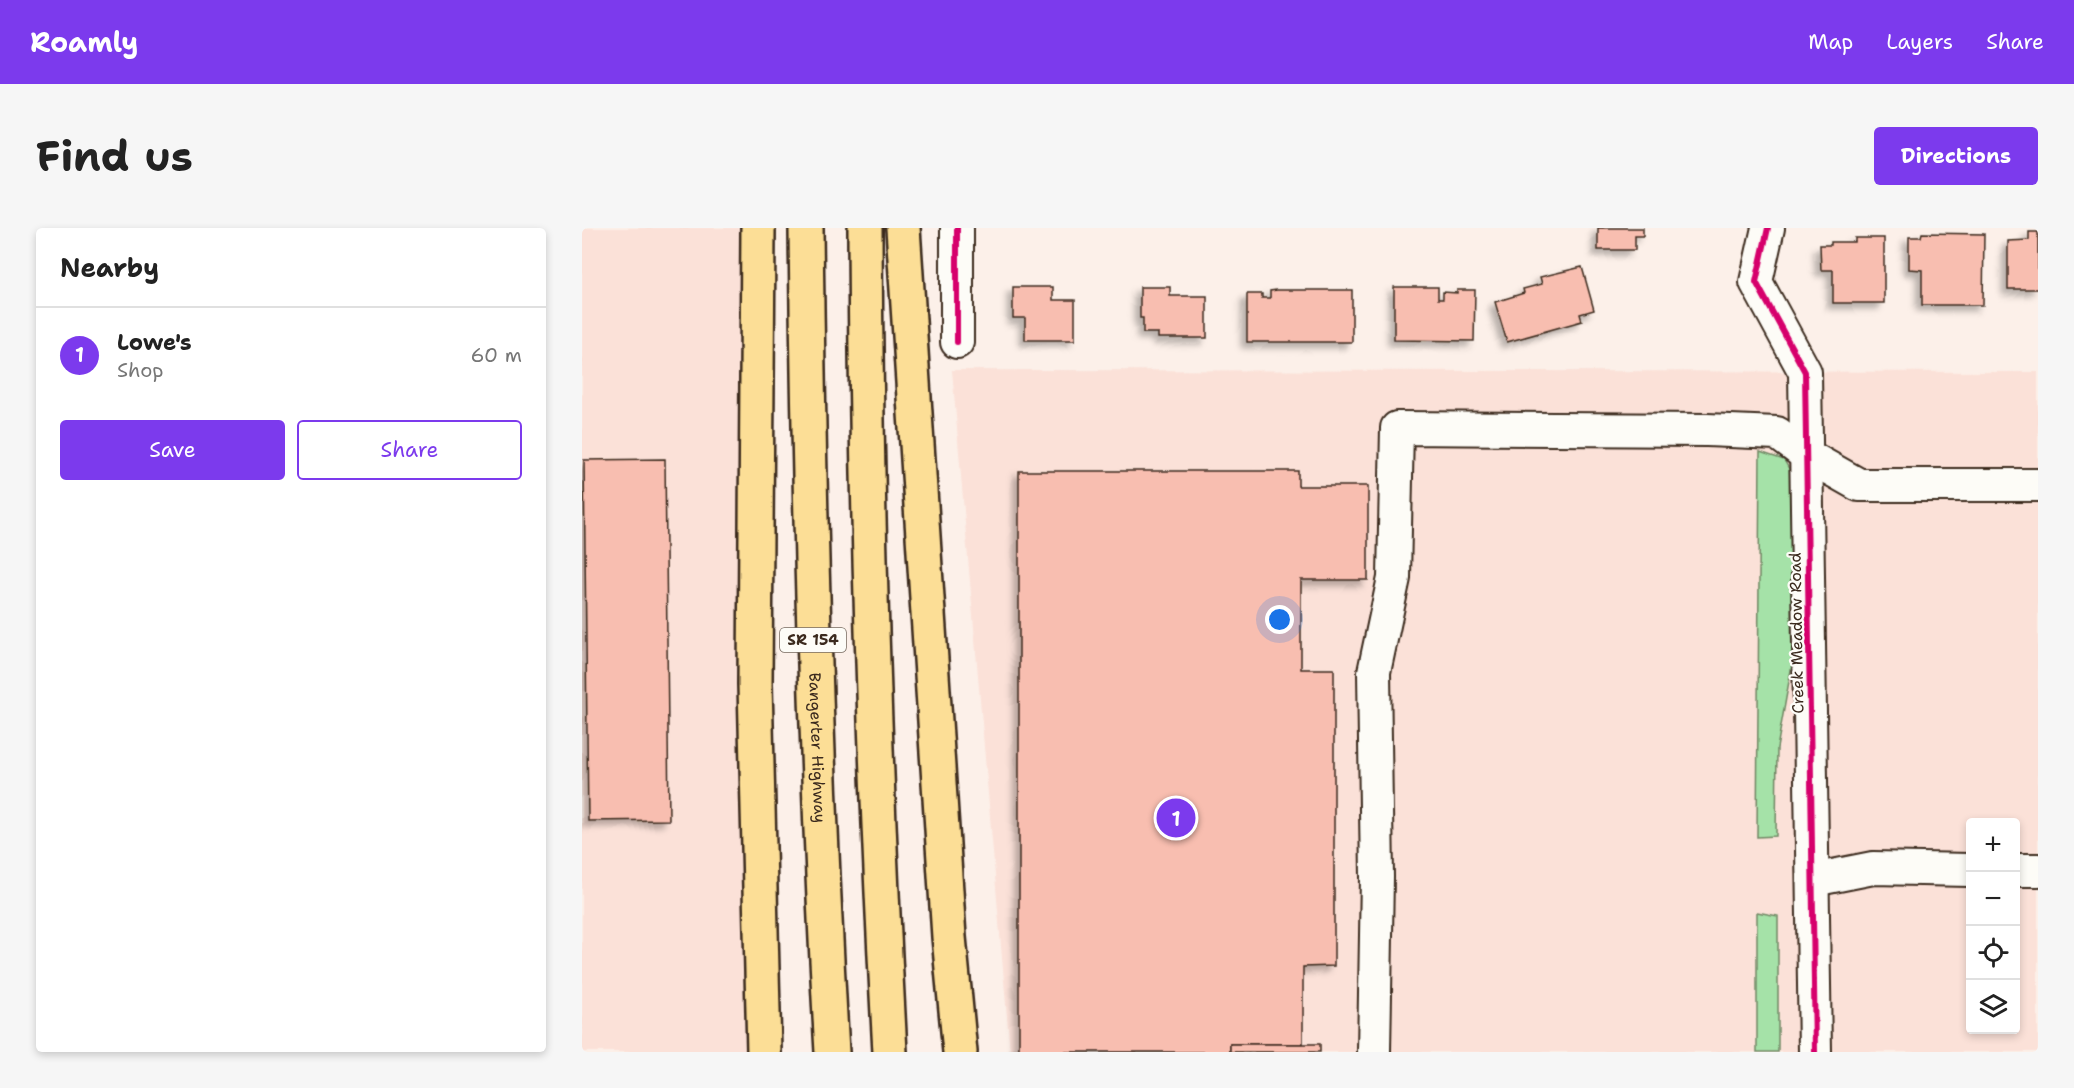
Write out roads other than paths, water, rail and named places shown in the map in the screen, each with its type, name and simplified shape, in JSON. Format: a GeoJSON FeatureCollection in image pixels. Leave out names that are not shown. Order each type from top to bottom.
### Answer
{"type":"FeatureCollection","features":[{"type":"Feature","properties":{"kind":"highway"},"geometry":{"type":"LineString","coordinates":[[758,228],[755,684],[764,1052]]}},
{"type":"Feature","properties":{"kind":"highway","name":"Bangerter Highway"},"geometry":{"type":"LineString","coordinates":[[806,228],[812,615],[832,1052]]}},
{"type":"Feature","properties":{"kind":"highway"},"geometry":{"type":"LineString","coordinates":[[865,228],[866,425],[872,660],[890,1052]]}},
{"type":"Feature","properties":{"kind":"highway"},"geometry":{"type":"LineString","coordinates":[[903,228],[949,938],[960,1052]]}},
{"type":"Feature","properties":{"kind":"street"},"geometry":{"type":"LineString","coordinates":[[957,228],[957,342]]}},
{"type":"Feature","properties":{"kind":"street","name":"Creek Meadow Road"},"geometry":{"type":"LineString","coordinates":[[1768,228],[1756,282],[1805,372],[1815,1052]]}},
{"type":"Feature","properties":{"kind":"street"},"geometry":{"type":"LineString","coordinates":[[1374,1052],[1377,877],[1374,672],[1394,578],[1397,428],[1707,430],[1777,433],[1806,455],[1859,485],[2038,485]]}},
{"type":"Feature","properties":{"kind":"street"},"geometry":{"type":"LineString","coordinates":[[1813,880],[1873,868],[1966,870]]}},
{"type":"Feature","properties":{"kind":"street"},"geometry":{"type":"LineString","coordinates":[[2020,870],[2038,870]]}},
{"type":"Feature","properties":{"kind":"place","name":"Lowe's"},"geometry":{"type":"Point","coordinates":[1176,818]}}]}
